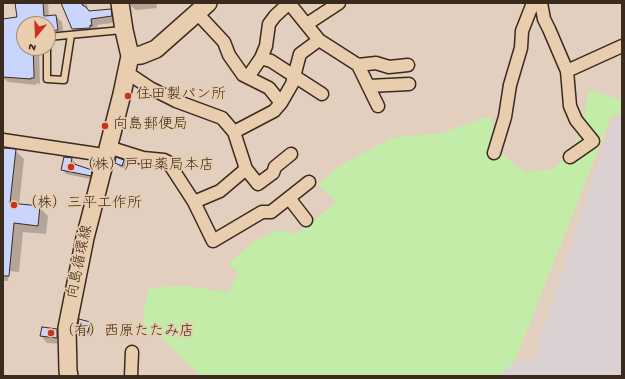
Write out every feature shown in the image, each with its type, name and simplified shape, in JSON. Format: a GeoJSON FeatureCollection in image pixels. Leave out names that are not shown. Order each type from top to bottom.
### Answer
{"type":"FeatureCollection","features":[{"type":"Feature","properties":{"kind":"main road","name":"向島循環線"},"geometry":{"type":"LineString","coordinates":[[69,376],[67,328],[85,238],[128,64],[120,3]]}},
{"type":"Feature","properties":{"kind":"main road"},"geometry":{"type":"LineString","coordinates":[[128,64],[141,55],[156,49],[203,8]]}},
{"type":"Feature","properties":{"kind":"street"},"geometry":{"type":"LineString","coordinates":[[248,77],[261,58],[266,46],[269,24],[289,3],[319,40],[358,65],[378,106]]}},
{"type":"Feature","properties":{"kind":"street"},"geometry":{"type":"LineString","coordinates":[[307,24],[340,3]]}},
{"type":"Feature","properties":{"kind":"street"},"geometry":{"type":"LineString","coordinates":[[494,153],[505,117],[510,85],[521,48],[522,31],[533,3]]}},
{"type":"Feature","properties":{"kind":"street"},"geometry":{"type":"LineString","coordinates":[[541,3],[544,19],[550,29],[567,71],[570,106],[576,120],[593,141],[570,157]]}},
{"type":"Feature","properties":{"kind":"street"},"geometry":{"type":"LineString","coordinates":[[203,8],[224,42],[229,55],[243,75],[269,88],[281,103]]}},
{"type":"Feature","properties":{"kind":"street"},"geometry":{"type":"LineString","coordinates":[[234,132],[274,111],[281,103],[292,84],[300,54],[319,40]]}},
{"type":"Feature","properties":{"kind":"street"},"geometry":{"type":"LineString","coordinates":[[567,71],[622,46]]}},
{"type":"Feature","properties":{"kind":"street"},"geometry":{"type":"LineString","coordinates":[[261,58],[271,60],[322,94]]}},
{"type":"Feature","properties":{"kind":"street"},"geometry":{"type":"LineString","coordinates":[[358,65],[376,63],[389,67],[408,65]]}},
{"type":"Feature","properties":{"kind":"street"},"geometry":{"type":"LineString","coordinates":[[128,64],[150,88],[176,101],[222,118],[234,132],[246,169],[258,184],[273,173],[275,167],[291,154]]}},
{"type":"Feature","properties":{"kind":"street"},"geometry":{"type":"LineString","coordinates":[[368,86],[409,84]]}},
{"type":"Feature","properties":{"kind":"street"},"geometry":{"type":"LineString","coordinates":[[3,140],[97,154],[107,152],[164,160],[168,162],[194,202],[213,241],[262,212],[270,212],[309,182]]}},
{"type":"Feature","properties":{"kind":"street"},"geometry":{"type":"LineString","coordinates":[[194,202],[220,192],[246,169]]}},
{"type":"Feature","properties":{"kind":"street"},"geometry":{"type":"LineString","coordinates":[[289,198],[306,220]]}},
{"type":"Feature","properties":{"kind":"street"},"geometry":{"type":"LineString","coordinates":[[131,376],[132,352]]}},
{"type":"Feature","properties":{"kind":"lane"},"geometry":{"type":"LineString","coordinates":[[56,36],[124,30]]}},
{"type":"Feature","properties":{"kind":"lane"},"geometry":{"type":"LineString","coordinates":[[47,56],[47,79],[64,80],[71,35]]}},
{"type":"Feature","properties":{"kind":"shaded area"},"geometry":{"type":"Polygon","coordinates":[[[615,115],[622,116],[622,376],[499,376],[515,361],[533,361],[615,115]]]}},
{"type":"Feature","properties":{"kind":"green space"},"geometry":{"type":"Polygon","coordinates":[[[589,90],[622,100],[622,116],[612,115],[515,361],[499,376],[201,376],[164,340],[141,330],[148,288],[183,286],[229,292],[238,273],[229,263],[251,243],[279,230],[297,234],[336,202],[318,185],[339,166],[392,138],[442,133],[490,116],[499,152],[525,172],[553,169],[572,150],[581,133],[589,90]]]}},
{"type":"Feature","properties":{"kind":"building"},"geometry":{"type":"Polygon","coordinates":[[[15,3],[43,3],[44,16],[17,16],[15,3]]]}},
{"type":"Feature","properties":{"kind":"building"},"geometry":{"type":"Polygon","coordinates":[[[61,3],[82,3],[82,5],[89,11],[111,9],[112,16],[91,19],[92,26],[90,25],[90,28],[72,29],[61,3]]]}},
{"type":"Feature","properties":{"kind":"building"},"geometry":{"type":"Polygon","coordinates":[[[56,15],[58,30],[56,30],[56,16],[44,16],[56,15]]]}},
{"type":"Feature","properties":{"kind":"building"},"geometry":{"type":"Polygon","coordinates":[[[16,17],[16,56],[33,56],[34,78],[3,77],[3,19],[16,17]]]}},
{"type":"Feature","properties":{"kind":"building","name":"（株）三平工作所"},"geometry":{"type":"Polygon","coordinates":[[[3,148],[16,149],[10,203],[40,206],[38,226],[14,223],[9,276],[3,276],[3,148]]]}},
{"type":"Feature","properties":{"kind":"building","name":"（株）戸田薬局本店"},"geometry":{"type":"Polygon","coordinates":[[[64,157],[72,158],[71,163],[92,170],[91,176],[61,170],[64,157]]]}},
{"type":"Feature","properties":{"kind":"building"},"geometry":{"type":"Polygon","coordinates":[[[116,157],[124,160],[122,166],[115,163],[116,157]]]}},
{"type":"Feature","properties":{"kind":"building"},"geometry":{"type":"Polygon","coordinates":[[[79,319],[90,322],[88,332],[77,330],[79,319]]]}},
{"type":"Feature","properties":{"kind":"building","name":"（有）西原たたみ店"},"geometry":{"type":"Polygon","coordinates":[[[42,327],[57,329],[57,338],[40,336],[42,327]]]}},
{"type":"Feature","properties":{"kind":"place","name":"住田製パン所"},"geometry":{"type":"Point","coordinates":[128,96]}},
{"type":"Feature","properties":{"kind":"place","name":"向島郵便局"},"geometry":{"type":"Point","coordinates":[105,126]}},
{"type":"Feature","properties":{"kind":"place","name":"（株）戸田薬局本店"},"geometry":{"type":"Point","coordinates":[71,167]}},
{"type":"Feature","properties":{"kind":"place","name":"（株）三平工作所"},"geometry":{"type":"Point","coordinates":[14,205]}},
{"type":"Feature","properties":{"kind":"place","name":"（有）西原たたみ店"},"geometry":{"type":"Point","coordinates":[51,333]}}]}
